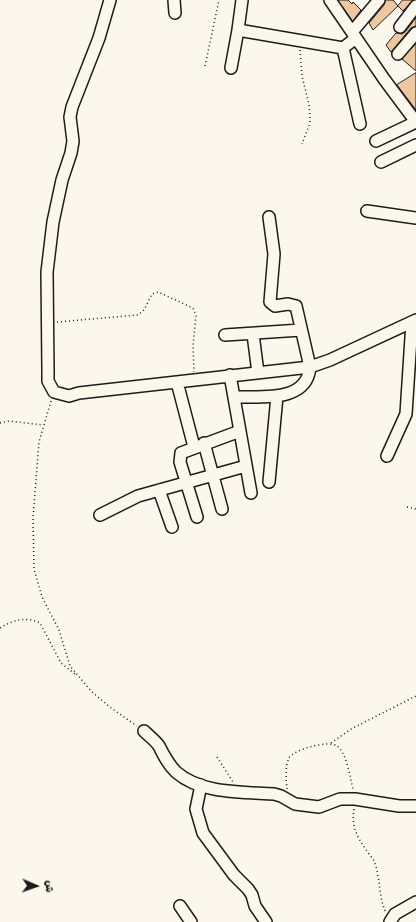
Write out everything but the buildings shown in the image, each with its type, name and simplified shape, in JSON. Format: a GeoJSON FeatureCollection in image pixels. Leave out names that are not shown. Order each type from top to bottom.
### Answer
{"type":"FeatureCollection","features":[{"type":"Feature","properties":{"kind":"street"},"geometry":{"type":"LineString","coordinates":[[110,0],[99,38],[72,108],[70,117],[73,141],[61,187],[49,250],[47,272],[48,381],[54,392],[69,396],[79,392],[310,367],[330,360],[414,321],[406,414],[387,456]]}},
{"type":"Feature","properties":{"kind":"street"},"geometry":{"type":"LineString","coordinates":[[174,0],[175,12]]}},
{"type":"Feature","properties":{"kind":"street"},"geometry":{"type":"LineString","coordinates":[[231,68],[242,0]]}},
{"type":"Feature","properties":{"kind":"street"},"geometry":{"type":"LineString","coordinates":[[330,0],[384,80],[415,117],[376,141]]}},
{"type":"Feature","properties":{"kind":"street"},"geometry":{"type":"LineString","coordinates":[[343,48],[379,0]]}},
{"type":"Feature","properties":{"kind":"street"},"geometry":{"type":"LineString","coordinates":[[400,27],[416,6]]}},
{"type":"Feature","properties":{"kind":"street"},"geometry":{"type":"LineString","coordinates":[[238,30],[343,48]]}},
{"type":"Feature","properties":{"kind":"street"},"geometry":{"type":"LineString","coordinates":[[398,54],[416,33]]}},
{"type":"Feature","properties":{"kind":"street"},"geometry":{"type":"LineString","coordinates":[[343,48],[360,124]]}},
{"type":"Feature","properties":{"kind":"street"},"geometry":{"type":"LineString","coordinates":[[381,162],[416,145]]}},
{"type":"Feature","properties":{"kind":"street"},"geometry":{"type":"LineString","coordinates":[[367,211],[416,218]]}},
{"type":"Feature","properties":{"kind":"street"},"geometry":{"type":"LineString","coordinates":[[234,397],[277,396],[292,393],[307,380],[310,367],[294,304],[275,306],[270,302],[274,254],[269,217]]}},
{"type":"Feature","properties":{"kind":"street"},"geometry":{"type":"LineString","coordinates":[[225,335],[301,330]]}},
{"type":"Feature","properties":{"kind":"street"},"geometry":{"type":"LineString","coordinates":[[254,334],[258,373]]}},
{"type":"Feature","properties":{"kind":"street"},"geometry":{"type":"LineString","coordinates":[[230,375],[250,493]]}},
{"type":"Feature","properties":{"kind":"street"},"geometry":{"type":"LineString","coordinates":[[177,382],[199,445],[213,475],[222,509]]}},
{"type":"Feature","properties":{"kind":"street"},"geometry":{"type":"LineString","coordinates":[[269,482],[277,396]]}},
{"type":"Feature","properties":{"kind":"street"},"geometry":{"type":"LineString","coordinates":[[197,517],[180,462],[181,453],[199,445],[240,431]]}},
{"type":"Feature","properties":{"kind":"street"},"geometry":{"type":"LineString","coordinates":[[100,515],[134,498],[246,466]]}},
{"type":"Feature","properties":{"kind":"street"},"geometry":{"type":"LineString","coordinates":[[159,490],[172,527]]}},
{"type":"Feature","properties":{"kind":"street"},"geometry":{"type":"LineString","coordinates":[[144,731],[155,741],[165,759],[177,772],[201,785],[215,789],[274,794],[295,804],[319,807],[340,799],[355,799],[399,806],[416,806]]}},
{"type":"Feature","properties":{"kind":"street"},"geometry":{"type":"LineString","coordinates":[[201,785],[196,809],[203,832],[234,875],[248,889],[255,906],[266,922]]}},
{"type":"Feature","properties":{"kind":"street"},"geometry":{"type":"LineString","coordinates":[[388,918],[416,902]]}},
{"type":"Feature","properties":{"kind":"street"},"geometry":{"type":"LineString","coordinates":[[180,906],[192,922]]}},
{"type":"Feature","properties":{"kind":"path"},"geometry":{"type":"LineString","coordinates":[[205,66],[219,0]]}},
{"type":"Feature","properties":{"kind":"path"},"geometry":{"type":"LineString","coordinates":[[300,40],[302,76],[310,117],[310,123],[302,144]]}},
{"type":"Feature","properties":{"kind":"path"},"geometry":{"type":"LineString","coordinates":[[47,322],[138,315],[144,310],[152,294],[158,292],[194,308],[196,316],[193,346],[194,380]]}},
{"type":"Feature","properties":{"kind":"path"},"geometry":{"type":"LineString","coordinates":[[54,392],[43,424],[39,442],[34,511],[33,564],[42,597],[59,630],[70,666],[92,692],[111,708],[144,731]]}},
{"type":"Feature","properties":{"kind":"path"},"geometry":{"type":"LineString","coordinates":[[0,423],[9,421],[43,424]]}},
{"type":"Feature","properties":{"kind":"path"},"geometry":{"type":"LineString","coordinates":[[407,507],[416,509]]}},
{"type":"Feature","properties":{"kind":"path"},"geometry":{"type":"LineString","coordinates":[[0,628],[18,620],[34,620],[40,623],[61,663],[76,674]]}},
{"type":"Feature","properties":{"kind":"path"},"geometry":{"type":"LineString","coordinates":[[288,800],[286,781],[289,758],[298,751],[331,743],[351,729],[416,696]]}},
{"type":"Feature","properties":{"kind":"path"},"geometry":{"type":"LineString","coordinates":[[331,743],[338,747],[348,766],[355,799],[352,818],[354,828],[362,844],[374,861],[380,898],[388,918]]}},
{"type":"Feature","properties":{"kind":"path"},"geometry":{"type":"LineString","coordinates":[[217,757],[232,781],[243,792]]}}]}
